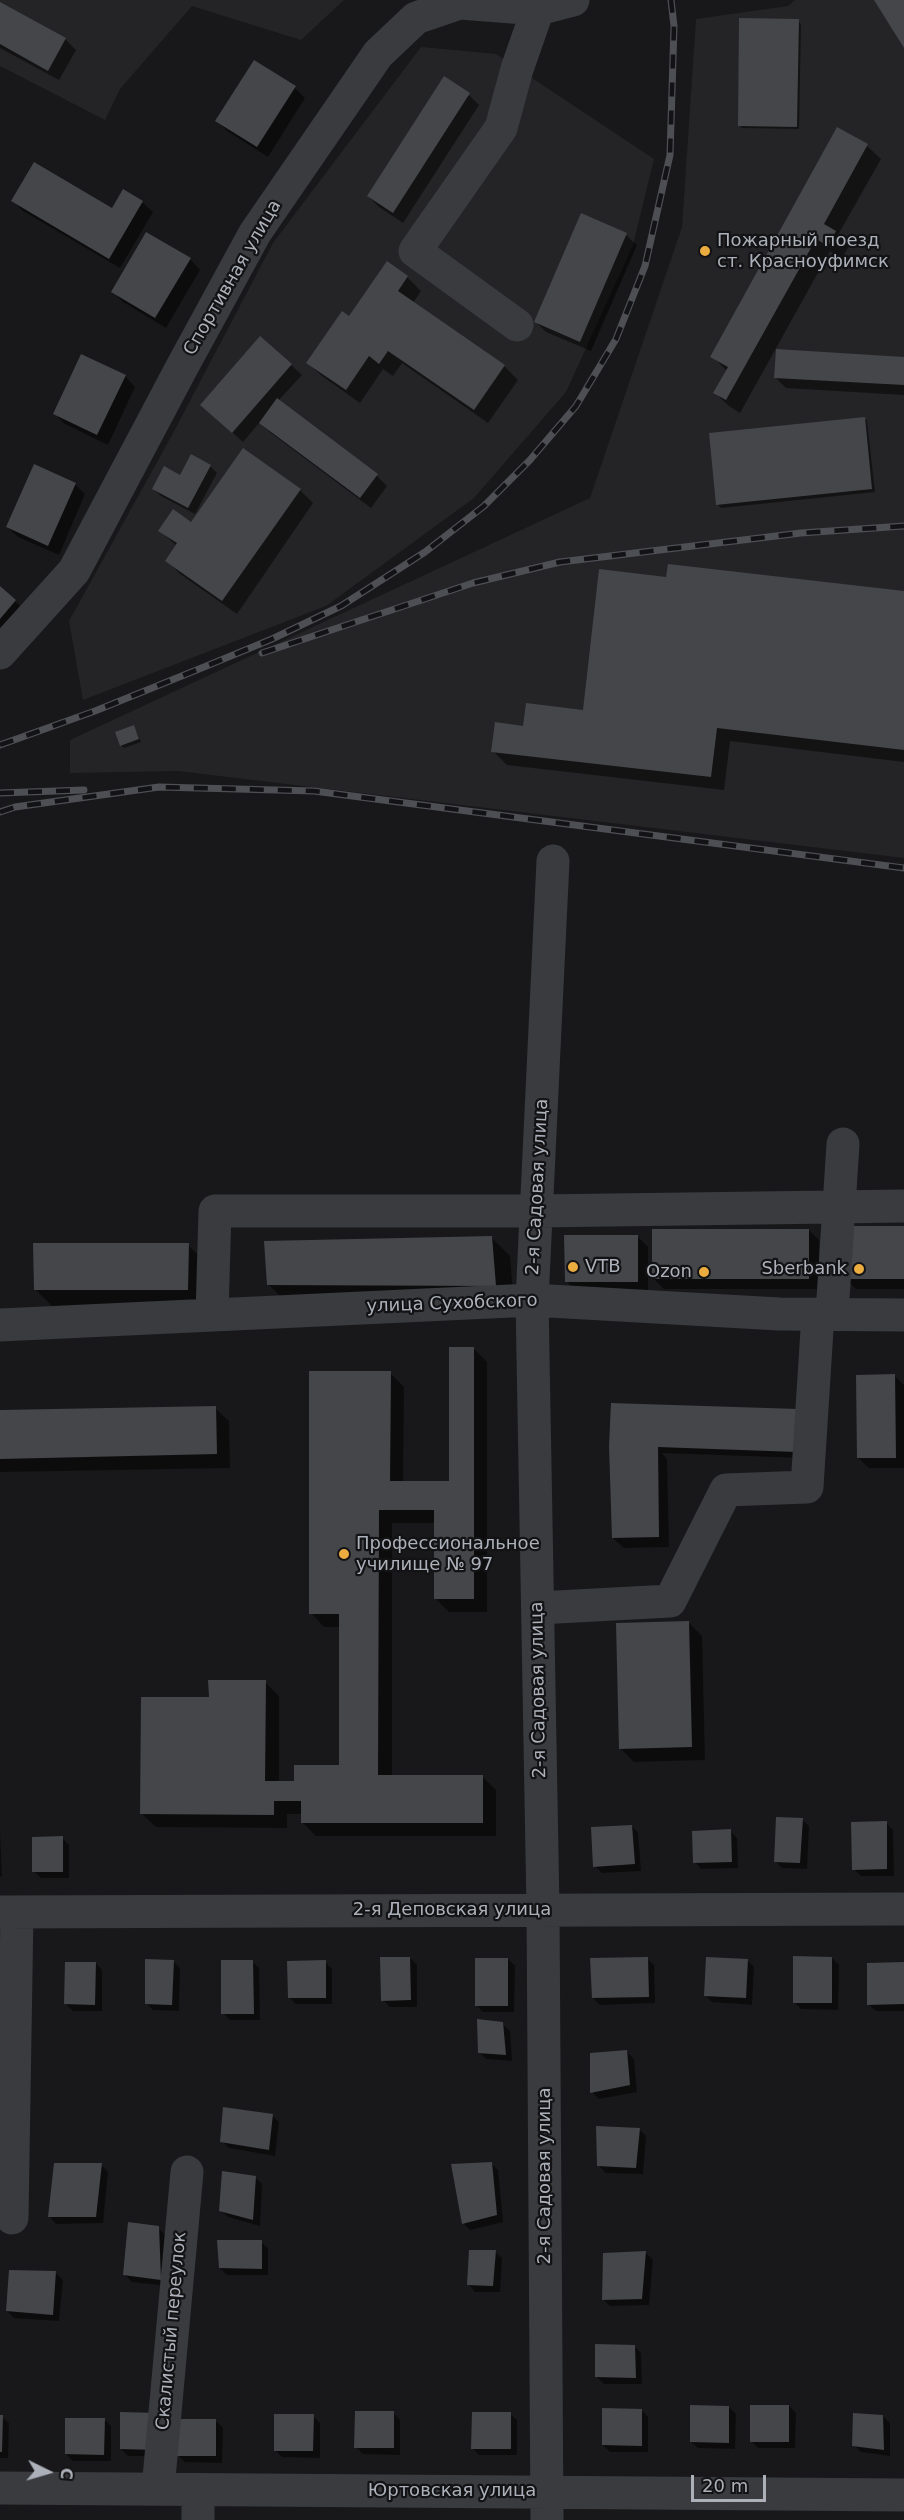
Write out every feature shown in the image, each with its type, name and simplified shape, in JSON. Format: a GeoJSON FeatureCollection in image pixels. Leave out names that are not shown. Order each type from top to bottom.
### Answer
{"type":"FeatureCollection","features":[{"type":"Feature","properties":{"kind":"street","name":"Спортивная улица"},"geometry":{"type":"LineString","coordinates":[[0,653],[74,572],[255,233],[378,54],[416,18],[460,3],[538,9],[573,0]]}},
{"type":"Feature","properties":{"kind":"street"},"geometry":{"type":"LineString","coordinates":[[517,325],[415,251],[501,128],[517,69],[538,9]]}},
{"type":"Feature","properties":{"kind":"street","name":"2-я Садовая улица"},"geometry":{"type":"LineString","coordinates":[[547,2506],[543,1910],[532,1300],[553,861]]}},
{"type":"Feature","properties":{"kind":"street"},"geometry":{"type":"LineString","coordinates":[[538,1608],[670,1601],[726,1490],[807,1487],[839,1206],[843,1144]]}},
{"type":"Feature","properties":{"kind":"street"},"geometry":{"type":"LineString","coordinates":[[212,1315],[215,1211],[537,1211],[904,1206]]}},
{"type":"Feature","properties":{"kind":"street","name":"улица Сухобского"},"geometry":{"type":"LineString","coordinates":[[0,1325],[532,1300],[904,1316]]}},
{"type":"Feature","properties":{"kind":"street","name":"2-я Деповская улица"},"geometry":{"type":"LineString","coordinates":[[8,1912],[904,1909]]}},
{"type":"Feature","properties":{"kind":"street"},"geometry":{"type":"LineString","coordinates":[[8,1912],[12,2218]]}},
{"type":"Feature","properties":{"kind":"street","name":"Скалистый переулок"},"geometry":{"type":"LineString","coordinates":[[158,2489],[186,2172]]}},
{"type":"Feature","properties":{"kind":"street","name":"Юртовская улица"},"geometry":{"type":"LineString","coordinates":[[0,2488],[158,2489],[198,2505],[547,2506],[904,2495]]}},
{"type":"Feature","properties":{"kind":"shaded area"},"geometry":{"type":"Polygon","coordinates":[[[0,0],[344,0],[301,40],[192,6],[120,89],[105,120],[0,66],[0,0]]]}},
{"type":"Feature","properties":{"kind":"shaded area"},"geometry":{"type":"Polygon","coordinates":[[[795,0],[904,0],[904,858],[178,771],[70,773],[70,740],[590,498],[682,227],[696,19],[788,6],[795,0]]]}},
{"type":"Feature","properties":{"kind":"shaded area"},"geometry":{"type":"Polygon","coordinates":[[[421,47],[496,54],[654,159],[633,245],[566,392],[474,498],[326,606],[83,700],[69,621],[172,435],[273,243],[421,47]]]}},
{"type":"Feature","properties":{"kind":"building"},"geometry":{"type":"Polygon","coordinates":[[[874,0],[904,0],[904,48],[874,0]]]}},
{"type":"Feature","properties":{"kind":"building"},"geometry":{"type":"Polygon","coordinates":[[[0,2],[66,38],[48,71],[0,44],[0,2]]]}},
{"type":"Feature","properties":{"kind":"building"},"geometry":{"type":"Polygon","coordinates":[[[739,18],[799,19],[797,127],[738,126],[739,18]]]}},
{"type":"Feature","properties":{"kind":"building"},"geometry":{"type":"Polygon","coordinates":[[[254,60],[296,86],[257,147],[215,121],[254,60]]]}},
{"type":"Feature","properties":{"kind":"building"},"geometry":{"type":"Polygon","coordinates":[[[444,76],[470,93],[393,213],[367,196],[444,76]]]}},
{"type":"Feature","properties":{"kind":"building"},"geometry":{"type":"Polygon","coordinates":[[[837,127],[868,144],[824,224],[836,231],[828,246],[816,239],[726,400],[713,393],[728,367],[710,357],[837,127]]]}},
{"type":"Feature","properties":{"kind":"building"},"geometry":{"type":"Polygon","coordinates":[[[34,162],[112,208],[123,189],[143,201],[109,259],[11,201],[34,162]]]}},
{"type":"Feature","properties":{"kind":"building"},"geometry":{"type":"Polygon","coordinates":[[[581,213],[627,233],[580,342],[534,322],[581,213]]]}},
{"type":"Feature","properties":{"kind":"building"},"geometry":{"type":"Polygon","coordinates":[[[146,232],[191,258],[155,318],[111,292],[146,232]]]}},
{"type":"Feature","properties":{"kind":"building"},"geometry":{"type":"Polygon","coordinates":[[[387,261],[408,276],[398,291],[505,365],[474,410],[388,351],[379,364],[369,356],[346,390],[306,363],[342,311],[349,316],[387,261]]]}},
{"type":"Feature","properties":{"kind":"building"},"geometry":{"type":"Polygon","coordinates":[[[260,336],[292,364],[232,433],[200,405],[260,336]]]}},
{"type":"Feature","properties":{"kind":"building"},"geometry":{"type":"Polygon","coordinates":[[[776,349],[904,357],[904,385],[774,378],[776,349]]]}},
{"type":"Feature","properties":{"kind":"building"},"geometry":{"type":"Polygon","coordinates":[[[81,354],[126,375],[97,435],[53,414],[81,354]]]}},
{"type":"Feature","properties":{"kind":"building"},"geometry":{"type":"Polygon","coordinates":[[[277,398],[378,474],[360,498],[259,423],[277,398]]]}},
{"type":"Feature","properties":{"kind":"building"},"geometry":{"type":"Polygon","coordinates":[[[865,417],[872,489],[716,505],[709,433],[865,417]]]}},
{"type":"Feature","properties":{"kind":"building"},"geometry":{"type":"Polygon","coordinates":[[[243,448],[301,489],[222,601],[165,561],[177,543],[158,531],[173,509],[191,522],[243,448]]]}},
{"type":"Feature","properties":{"kind":"building"},"geometry":{"type":"Polygon","coordinates":[[[191,454],[211,465],[188,508],[152,489],[164,466],[180,475],[191,454]]]}},
{"type":"Feature","properties":{"kind":"building"},"geometry":{"type":"Polygon","coordinates":[[[34,464],[76,483],[48,546],[6,527],[34,464]]]}},
{"type":"Feature","properties":{"kind":"building"},"geometry":{"type":"Polygon","coordinates":[[[668,564],[904,591],[904,750],[717,728],[711,777],[491,752],[495,722],[523,726],[526,703],[583,710],[599,569],[666,577],[668,564]]]}},
{"type":"Feature","properties":{"kind":"building"},"geometry":{"type":"Polygon","coordinates":[[[0,586],[16,600],[0,619],[0,586]]]}},
{"type":"Feature","properties":{"kind":"building"},"geometry":{"type":"Polygon","coordinates":[[[134,725],[139,739],[120,746],[115,732],[134,725]]]}},
{"type":"Feature","properties":{"kind":"building"},"geometry":{"type":"Polygon","coordinates":[[[844,1226],[904,1226],[904,1279],[844,1279],[844,1226]]]}},
{"type":"Feature","properties":{"kind":"building"},"geometry":{"type":"Polygon","coordinates":[[[652,1229],[809,1229],[809,1279],[652,1279],[652,1229]]]}},
{"type":"Feature","properties":{"kind":"building"},"geometry":{"type":"Polygon","coordinates":[[[564,1235],[638,1235],[638,1282],[565,1282],[564,1235]]]}},
{"type":"Feature","properties":{"kind":"building"},"geometry":{"type":"Polygon","coordinates":[[[492,1236],[496,1286],[267,1285],[264,1241],[492,1236]]]}},
{"type":"Feature","properties":{"kind":"building"},"geometry":{"type":"Polygon","coordinates":[[[33,1243],[189,1243],[188,1290],[34,1290],[33,1243]]]}},
{"type":"Feature","properties":{"kind":"building","name":"Профессиональное училище № 97"},"geometry":{"type":"Polygon","coordinates":[[[449,1347],[474,1347],[474,1599],[434,1599],[434,1510],[379,1510],[378,1775],[483,1775],[483,1823],[301,1823],[301,1801],[274,1801],[274,1815],[140,1814],[141,1697],[209,1697],[208,1680],[266,1680],[265,1781],[294,1781],[294,1765],[339,1765],[339,1614],[309,1614],[309,1371],[391,1371],[390,1481],[449,1481],[449,1347]]]}},
{"type":"Feature","properties":{"kind":"building"},"geometry":{"type":"Polygon","coordinates":[[[895,1374],[896,1458],[857,1458],[856,1375],[895,1374]]]}},
{"type":"Feature","properties":{"kind":"building"},"geometry":{"type":"Polygon","coordinates":[[[611,1403],[798,1409],[797,1452],[658,1447],[659,1537],[612,1538],[609,1446],[611,1403]]]}},
{"type":"Feature","properties":{"kind":"building"},"geometry":{"type":"Polygon","coordinates":[[[216,1406],[217,1454],[0,1459],[0,1410],[216,1406]]]}},
{"type":"Feature","properties":{"kind":"building"},"geometry":{"type":"Polygon","coordinates":[[[689,1621],[692,1747],[619,1749],[616,1623],[689,1621]]]}},
{"type":"Feature","properties":{"kind":"building"},"geometry":{"type":"Polygon","coordinates":[[[776,1817],[803,1818],[800,1863],[774,1862],[776,1817]]]}},
{"type":"Feature","properties":{"kind":"building"},"geometry":{"type":"Polygon","coordinates":[[[887,1821],[887,1869],[852,1870],[851,1822],[887,1821]]]}},
{"type":"Feature","properties":{"kind":"building"},"geometry":{"type":"Polygon","coordinates":[[[632,1825],[635,1864],[593,1867],[591,1827],[632,1825]]]}},
{"type":"Feature","properties":{"kind":"building"},"geometry":{"type":"Polygon","coordinates":[[[731,1829],[732,1862],[693,1863],[692,1831],[731,1829]]]}},
{"type":"Feature","properties":{"kind":"building"},"geometry":{"type":"Polygon","coordinates":[[[63,1836],[63,1872],[32,1872],[32,1837],[63,1836]]]}},
{"type":"Feature","properties":{"kind":"building"},"geometry":{"type":"Polygon","coordinates":[[[793,1956],[832,1957],[832,2003],[793,2003],[793,1956]]]}},
{"type":"Feature","properties":{"kind":"building"},"geometry":{"type":"Polygon","coordinates":[[[380,1957],[410,1957],[411,2000],[381,2001],[380,1957]]]}},
{"type":"Feature","properties":{"kind":"building"},"geometry":{"type":"Polygon","coordinates":[[[648,1957],[649,1997],[592,1998],[590,1958],[648,1957]]]}},
{"type":"Feature","properties":{"kind":"building"},"geometry":{"type":"Polygon","coordinates":[[[706,1957],[748,1959],[746,1998],[704,1996],[706,1957]]]}},
{"type":"Feature","properties":{"kind":"building"},"geometry":{"type":"Polygon","coordinates":[[[475,1958],[508,1958],[508,2006],[475,2006],[475,1958]]]}},
{"type":"Feature","properties":{"kind":"building"},"geometry":{"type":"Polygon","coordinates":[[[145,1959],[174,1960],[172,2005],[145,2004],[145,1959]]]}},
{"type":"Feature","properties":{"kind":"building"},"geometry":{"type":"Polygon","coordinates":[[[221,1960],[253,1960],[254,2014],[221,2014],[221,1960]]]}},
{"type":"Feature","properties":{"kind":"building"},"geometry":{"type":"Polygon","coordinates":[[[326,1960],[326,1998],[288,1998],[287,1961],[326,1960]]]}},
{"type":"Feature","properties":{"kind":"building"},"geometry":{"type":"Polygon","coordinates":[[[65,1962],[96,1962],[95,2005],[64,2004],[65,1962]]]}},
{"type":"Feature","properties":{"kind":"building"},"geometry":{"type":"Polygon","coordinates":[[[904,1962],[904,2004],[867,2005],[867,1963],[904,1962]]]}},
{"type":"Feature","properties":{"kind":"building"},"geometry":{"type":"Polygon","coordinates":[[[477,2019],[503,2022],[506,2055],[478,2053],[477,2019]]]}},
{"type":"Feature","properties":{"kind":"building"},"geometry":{"type":"Polygon","coordinates":[[[627,2050],[630,2085],[590,2093],[590,2053],[627,2050]]]}},
{"type":"Feature","properties":{"kind":"building"},"geometry":{"type":"Polygon","coordinates":[[[223,2107],[273,2114],[269,2150],[220,2142],[223,2107]]]}},
{"type":"Feature","properties":{"kind":"building"},"geometry":{"type":"Polygon","coordinates":[[[596,2126],[640,2128],[636,2168],[597,2166],[596,2126]]]}},
{"type":"Feature","properties":{"kind":"building"},"geometry":{"type":"Polygon","coordinates":[[[492,2162],[497,2215],[462,2224],[451,2164],[492,2162]]]}},
{"type":"Feature","properties":{"kind":"building"},"geometry":{"type":"Polygon","coordinates":[[[54,2163],[102,2163],[96,2217],[48,2217],[54,2163]]]}},
{"type":"Feature","properties":{"kind":"building"},"geometry":{"type":"Polygon","coordinates":[[[222,2171],[256,2176],[253,2220],[219,2211],[222,2171]]]}},
{"type":"Feature","properties":{"kind":"building"},"geometry":{"type":"Polygon","coordinates":[[[128,2222],[159,2226],[161,2280],[123,2275],[128,2222]]]}},
{"type":"Feature","properties":{"kind":"building"},"geometry":{"type":"Polygon","coordinates":[[[217,2240],[262,2240],[262,2269],[219,2268],[217,2240]]]}},
{"type":"Feature","properties":{"kind":"building"},"geometry":{"type":"Polygon","coordinates":[[[469,2250],[496,2250],[493,2286],[467,2285],[469,2250]]]}},
{"type":"Feature","properties":{"kind":"building"},"geometry":{"type":"Polygon","coordinates":[[[646,2251],[642,2299],[602,2300],[603,2253],[646,2251]]]}},
{"type":"Feature","properties":{"kind":"building"},"geometry":{"type":"Polygon","coordinates":[[[9,2270],[56,2271],[53,2315],[6,2311],[9,2270]]]}},
{"type":"Feature","properties":{"kind":"building"},"geometry":{"type":"Polygon","coordinates":[[[595,2344],[635,2345],[636,2378],[595,2377],[595,2344]]]}},
{"type":"Feature","properties":{"kind":"building"},"geometry":{"type":"Polygon","coordinates":[[[690,2405],[729,2406],[729,2443],[690,2442],[690,2405]]]}},
{"type":"Feature","properties":{"kind":"building"},"geometry":{"type":"Polygon","coordinates":[[[750,2405],[789,2405],[789,2442],[750,2442],[750,2405]]]}},
{"type":"Feature","properties":{"kind":"building"},"geometry":{"type":"Polygon","coordinates":[[[602,2408],[642,2409],[642,2446],[602,2445],[602,2408]]]}},
{"type":"Feature","properties":{"kind":"building"},"geometry":{"type":"Polygon","coordinates":[[[355,2411],[394,2411],[394,2448],[354,2448],[355,2411]]]}},
{"type":"Feature","properties":{"kind":"building"},"geometry":{"type":"Polygon","coordinates":[[[120,2412],[159,2413],[159,2450],[120,2449],[120,2412]]]}},
{"type":"Feature","properties":{"kind":"building"},"geometry":{"type":"Polygon","coordinates":[[[472,2412],[511,2412],[511,2449],[471,2449],[472,2412]]]}},
{"type":"Feature","properties":{"kind":"building"},"geometry":{"type":"Polygon","coordinates":[[[853,2413],[883,2415],[884,2450],[852,2446],[853,2413]]]}},
{"type":"Feature","properties":{"kind":"building"},"geometry":{"type":"Polygon","coordinates":[[[274,2414],[314,2414],[313,2451],[274,2451],[274,2414]]]}},
{"type":"Feature","properties":{"kind":"building"},"geometry":{"type":"Polygon","coordinates":[[[0,2415],[3,2415],[2,2452],[0,2452],[0,2415]]]}},
{"type":"Feature","properties":{"kind":"building"},"geometry":{"type":"Polygon","coordinates":[[[65,2418],[105,2418],[104,2455],[65,2454],[65,2418]]]}},
{"type":"Feature","properties":{"kind":"building"},"geometry":{"type":"Polygon","coordinates":[[[177,2419],[216,2419],[216,2456],[177,2456],[177,2419]]]}},
{"type":"Feature","properties":{"kind":"railway"},"geometry":{"type":"LineString","coordinates":[[0,745],[95,711],[204,667],[272,639],[341,606],[425,552],[484,506],[530,460],[576,406],[616,339],[645,266],[670,155],[674,26],[671,0]]}},
{"type":"Feature","properties":{"kind":"railway"},"geometry":{"type":"LineString","coordinates":[[262,653],[473,583],[560,562],[801,533],[904,526]]}},
{"type":"Feature","properties":{"kind":"railway"},"geometry":{"type":"LineString","coordinates":[[0,812],[15,807],[159,787],[314,791],[904,868]]}},
{"type":"Feature","properties":{"kind":"railway"},"geometry":{"type":"LineString","coordinates":[[0,793],[84,790]]}},
{"type":"Feature","properties":{"kind":"place","name":"Пожарный поезд ст. Красноуфимск"},"geometry":{"type":"Point","coordinates":[705,251]}},
{"type":"Feature","properties":{"kind":"place","name":"VTB"},"geometry":{"type":"Point","coordinates":[573,1267]}},
{"type":"Feature","properties":{"kind":"place","name":"Sberbank"},"geometry":{"type":"Point","coordinates":[859,1269]}},
{"type":"Feature","properties":{"kind":"place","name":"Ozon"},"geometry":{"type":"Point","coordinates":[704,1272]}},
{"type":"Feature","properties":{"kind":"place","name":"Профессиональное училище № 97"},"geometry":{"type":"Point","coordinates":[344,1554]}}]}
